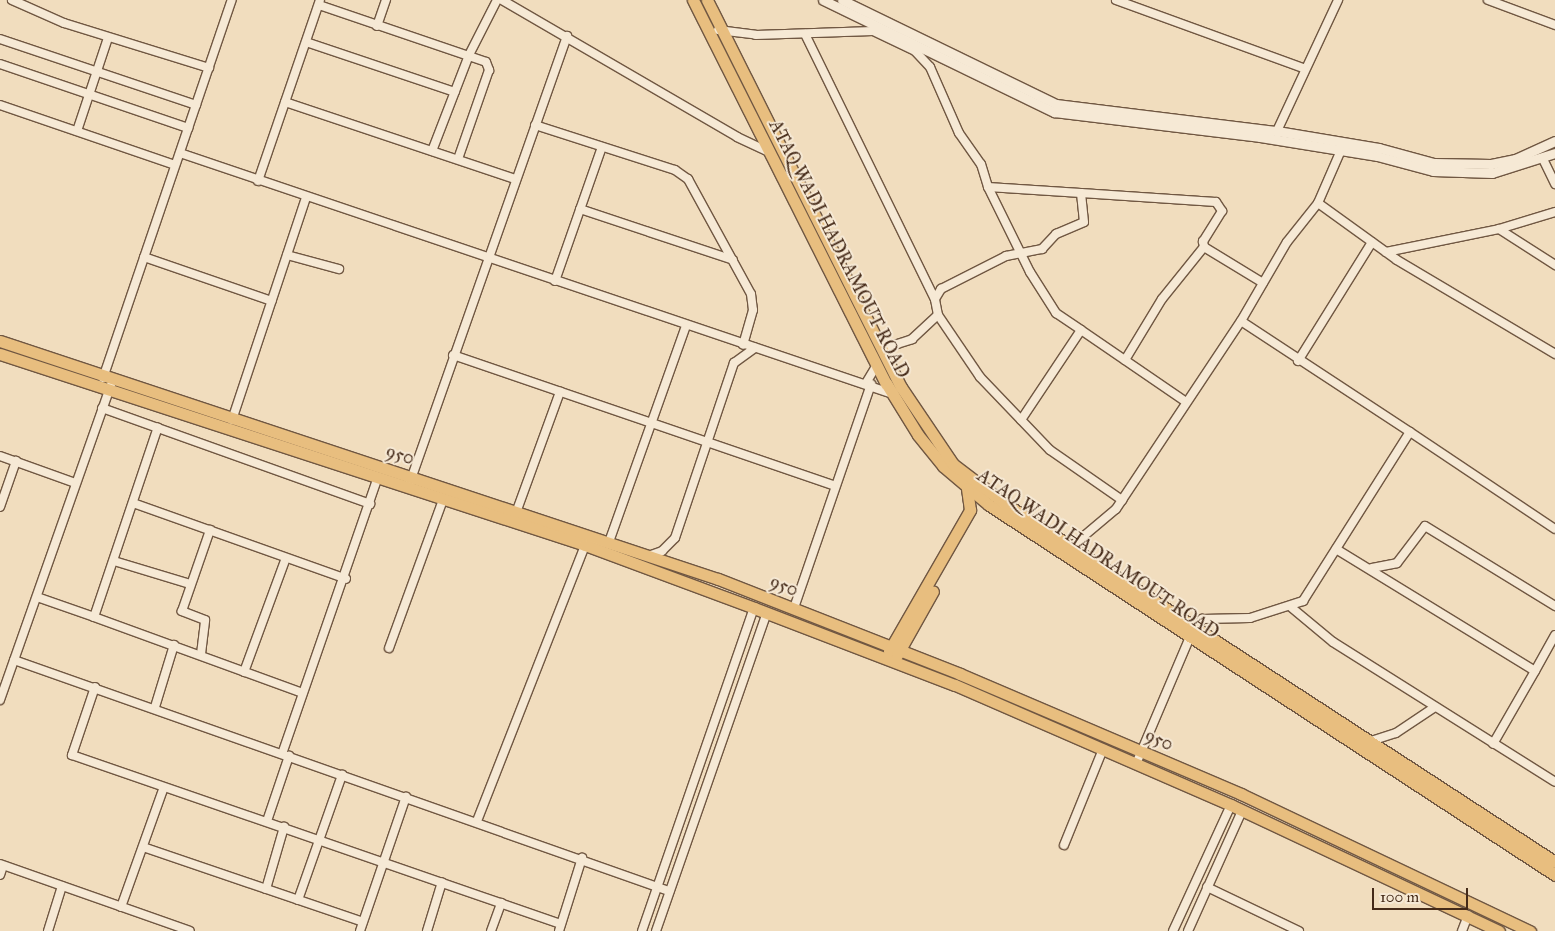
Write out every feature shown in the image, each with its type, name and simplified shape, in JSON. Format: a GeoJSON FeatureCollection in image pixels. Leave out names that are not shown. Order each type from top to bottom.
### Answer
{"type":"FeatureCollection","features":[{"type":"Feature","properties":{"kind":"main road","name":"ATAQ WADI HADRAMOUT ROAD"},"geometry":{"type":"LineString","coordinates":[[693,0],[894,397],[967,488],[992,507],[1371,741],[1555,862]]}},
{"type":"Feature","properties":{"kind":"main road","name":"ATAQ WADI HADRAMOUT ROAD"},"geometry":{"type":"LineString","coordinates":[[707,0],[928,440],[978,484],[1072,546],[1193,632],[1555,875]]}},
{"type":"Feature","properties":{"kind":"main road","name":"950"},"geometry":{"type":"LineString","coordinates":[[0,341],[26,357]]}},
{"type":"Feature","properties":{"kind":"main road","name":"950"},"geometry":{"type":"LineString","coordinates":[[0,354],[26,357],[108,384],[377,479],[409,483],[443,500],[585,545],[767,613],[889,660],[1136,764],[1230,805],[1468,915],[1477,926],[1499,931]]}},
{"type":"Feature","properties":{"kind":"main road","name":"950"},"geometry":{"type":"LineString","coordinates":[[108,384],[232,420],[409,483],[516,510],[651,555],[794,608],[896,648],[1142,752],[1530,931]]}},
{"type":"Feature","properties":{"kind":"main road"},"geometry":{"type":"LineString","coordinates":[[896,648],[970,510],[967,488]]}},
{"type":"Feature","properties":{"kind":"main road"},"geometry":{"type":"LineString","coordinates":[[889,660],[974,518],[992,507]]}},
{"type":"Feature","properties":{"kind":"street"},"geometry":{"type":"LineString","coordinates":[[12,0],[108,38],[209,68]]}},
{"type":"Feature","properties":{"kind":"street"},"geometry":{"type":"LineString","coordinates":[[378,26],[386,0]]}},
{"type":"Feature","properties":{"kind":"street"},"geometry":{"type":"LineString","coordinates":[[432,151],[469,55],[497,0]]}},
{"type":"Feature","properties":{"kind":"street"},"geometry":{"type":"LineString","coordinates":[[502,0],[567,36],[737,137],[770,152]]}},
{"type":"Feature","properties":{"kind":"street"},"geometry":{"type":"LineString","coordinates":[[823,0],[1054,112],[1341,150],[1433,171],[1492,173],[1543,159],[1555,152]]}},
{"type":"Feature","properties":{"kind":"street"},"geometry":{"type":"LineString","coordinates":[[842,0],[1056,104],[1277,131],[1379,148],[1434,163],[1491,164],[1516,159],[1555,141]]}},
{"type":"Feature","properties":{"kind":"street"},"geometry":{"type":"LineString","coordinates":[[1116,0],[1303,68]]}},
{"type":"Feature","properties":{"kind":"street"},"geometry":{"type":"LineString","coordinates":[[1277,131],[1303,68],[1338,0]]}},
{"type":"Feature","properties":{"kind":"street"},"geometry":{"type":"LineString","coordinates":[[1488,0],[1555,26]]}},
{"type":"Feature","properties":{"kind":"street"},"geometry":{"type":"LineString","coordinates":[[0,700],[3,680],[14,660],[37,597],[102,408],[144,257],[209,68],[229,1]]}},
{"type":"Feature","properties":{"kind":"street"},"geometry":{"type":"LineString","coordinates":[[258,181],[320,2],[378,26],[484,60],[489,70],[458,159]]}},
{"type":"Feature","properties":{"kind":"street"},"geometry":{"type":"LineString","coordinates":[[710,32],[722,29],[756,36],[873,31],[915,51],[930,67],[959,133],[982,164],[988,187],[1048,303],[1081,330],[1186,402]]}},
{"type":"Feature","properties":{"kind":"street"},"geometry":{"type":"LineString","coordinates":[[805,34],[935,298],[938,315],[974,370],[1050,450],[1122,500]]}},
{"type":"Feature","properties":{"kind":"street"},"geometry":{"type":"LineString","coordinates":[[409,483],[567,36]]}},
{"type":"Feature","properties":{"kind":"street"},"geometry":{"type":"LineString","coordinates":[[77,131],[108,38]]}},
{"type":"Feature","properties":{"kind":"street"},"geometry":{"type":"LineString","coordinates":[[0,39],[96,74],[196,105]]}},
{"type":"Feature","properties":{"kind":"street"},"geometry":{"type":"LineString","coordinates":[[306,42],[455,92]]}},
{"type":"Feature","properties":{"kind":"street"},"geometry":{"type":"LineString","coordinates":[[0,64],[188,128]]}},
{"type":"Feature","properties":{"kind":"street"},"geometry":{"type":"LineString","coordinates":[[285,102],[458,159],[515,180]]}},
{"type":"Feature","properties":{"kind":"street"},"geometry":{"type":"LineString","coordinates":[[0,104],[175,166]]}},
{"type":"Feature","properties":{"kind":"street"},"geometry":{"type":"LineString","coordinates":[[535,125],[684,175],[733,260],[754,304],[743,344]]}},
{"type":"Feature","properties":{"kind":"street"},"geometry":{"type":"LineString","coordinates":[[555,281],[602,147]]}},
{"type":"Feature","properties":{"kind":"street"},"geometry":{"type":"LineString","coordinates":[[1072,546],[1101,526],[1122,500],[1241,321],[1263,283],[1318,203],[1341,150]]}},
{"type":"Feature","properties":{"kind":"street"},"geometry":{"type":"LineString","coordinates":[[180,153],[686,326],[869,384],[894,397]]}},
{"type":"Feature","properties":{"kind":"street"},"geometry":{"type":"LineString","coordinates":[[1543,159],[1555,184]]}},
{"type":"Feature","properties":{"kind":"street"},"geometry":{"type":"LineString","coordinates":[[988,187],[1216,202],[1222,212],[1203,241],[1204,247],[1162,298],[1125,360]]}},
{"type":"Feature","properties":{"kind":"street"},"geometry":{"type":"LineString","coordinates":[[935,298],[966,273],[1022,252],[1042,249],[1056,234],[1084,222],[1081,193]]}},
{"type":"Feature","properties":{"kind":"street"},"geometry":{"type":"LineString","coordinates":[[232,420],[306,197]]}},
{"type":"Feature","properties":{"kind":"street"},"geometry":{"type":"LineString","coordinates":[[1318,203],[1386,252],[1555,354]]}},
{"type":"Feature","properties":{"kind":"street"},"geometry":{"type":"LineString","coordinates":[[580,209],[733,260]]}},
{"type":"Feature","properties":{"kind":"street"},"geometry":{"type":"LineString","coordinates":[[1386,252],[1499,230],[1555,212]]}},
{"type":"Feature","properties":{"kind":"street"},"geometry":{"type":"LineString","coordinates":[[1499,230],[1555,265]]}},
{"type":"Feature","properties":{"kind":"street"},"geometry":{"type":"LineString","coordinates":[[1298,361],[1372,242]]}},
{"type":"Feature","properties":{"kind":"street"},"geometry":{"type":"LineString","coordinates":[[1204,247],[1263,283]]}},
{"type":"Feature","properties":{"kind":"street"},"geometry":{"type":"LineString","coordinates":[[287,255],[339,269]]}},
{"type":"Feature","properties":{"kind":"street"},"geometry":{"type":"LineString","coordinates":[[144,257],[272,300]]}},
{"type":"Feature","properties":{"kind":"street"},"geometry":{"type":"LineString","coordinates":[[882,349],[912,339],[938,315]]}},
{"type":"Feature","properties":{"kind":"street"},"geometry":{"type":"LineString","coordinates":[[1241,321],[1298,361],[1410,432],[1555,529]]}},
{"type":"Feature","properties":{"kind":"street"},"geometry":{"type":"LineString","coordinates":[[609,542],[686,326]]}},
{"type":"Feature","properties":{"kind":"street"},"geometry":{"type":"LineString","coordinates":[[1021,420],[1081,330]]}},
{"type":"Feature","properties":{"kind":"street"},"geometry":{"type":"LineString","coordinates":[[651,555],[662,552],[675,538],[734,363],[755,348]]}},
{"type":"Feature","properties":{"kind":"street"},"geometry":{"type":"LineString","coordinates":[[454,355],[836,486]]}},
{"type":"Feature","properties":{"kind":"street"},"geometry":{"type":"LineString","coordinates":[[794,608],[877,365]]}},
{"type":"Feature","properties":{"kind":"street"},"geometry":{"type":"LineString","coordinates":[[516,510],[560,392]]}},
{"type":"Feature","properties":{"kind":"street"},"geometry":{"type":"LineString","coordinates":[[102,408],[370,504]]}},
{"type":"Feature","properties":{"kind":"street"},"geometry":{"type":"LineString","coordinates":[[94,617],[158,428]]}},
{"type":"Feature","properties":{"kind":"street"},"geometry":{"type":"LineString","coordinates":[[1136,764],[1193,632],[1202,619],[1250,618],[1292,608],[1315,587],[1336,549],[1410,432]]}},
{"type":"Feature","properties":{"kind":"street"},"geometry":{"type":"LineString","coordinates":[[0,456],[75,483]]}},
{"type":"Feature","properties":{"kind":"street"},"geometry":{"type":"LineString","coordinates":[[0,506],[16,461]]}},
{"type":"Feature","properties":{"kind":"street"},"geometry":{"type":"LineString","coordinates":[[267,821],[303,694],[346,579],[377,479]]}},
{"type":"Feature","properties":{"kind":"street"},"geometry":{"type":"LineString","coordinates":[[390,648],[443,500]]}},
{"type":"Feature","properties":{"kind":"street"},"geometry":{"type":"LineString","coordinates":[[133,503],[346,579]]}},
{"type":"Feature","properties":{"kind":"street"},"geometry":{"type":"LineString","coordinates":[[1372,568],[1397,564],[1425,526],[1555,606]]}},
{"type":"Feature","properties":{"kind":"street"},"geometry":{"type":"LineString","coordinates":[[201,654],[205,620],[182,611],[210,530]]}},
{"type":"Feature","properties":{"kind":"street"},"geometry":{"type":"LineString","coordinates":[[477,821],[585,545]]}},
{"type":"Feature","properties":{"kind":"street"},"geometry":{"type":"LineString","coordinates":[[1336,549],[1372,568],[1535,671]]}},
{"type":"Feature","properties":{"kind":"street"},"geometry":{"type":"LineString","coordinates":[[244,672],[286,558]]}},
{"type":"Feature","properties":{"kind":"street"},"geometry":{"type":"LineString","coordinates":[[114,561],[190,584]]}},
{"type":"Feature","properties":{"kind":"street"},"geometry":{"type":"LineString","coordinates":[[37,597],[201,654],[303,694]]}},
{"type":"Feature","properties":{"kind":"street"},"geometry":{"type":"LineString","coordinates":[[642,931],[656,886],[754,608]]}},
{"type":"Feature","properties":{"kind":"street"},"geometry":{"type":"LineString","coordinates":[[1292,608],[1333,642],[1493,744],[1553,778]]}},
{"type":"Feature","properties":{"kind":"street"},"geometry":{"type":"LineString","coordinates":[[656,931],[767,613]]}},
{"type":"Feature","properties":{"kind":"street"},"geometry":{"type":"LineString","coordinates":[[1493,744],[1555,635]]}},
{"type":"Feature","properties":{"kind":"street"},"geometry":{"type":"LineString","coordinates":[[155,707],[174,645]]}},
{"type":"Feature","properties":{"kind":"street"},"geometry":{"type":"LineString","coordinates":[[14,660],[155,707],[342,775],[582,858],[669,891]]}},
{"type":"Feature","properties":{"kind":"street"},"geometry":{"type":"LineString","coordinates":[[95,687],[72,755],[384,860],[501,903],[560,928],[582,858]]}},
{"type":"Feature","properties":{"kind":"street"},"geometry":{"type":"LineString","coordinates":[[1371,741],[1396,733],[1435,707]]}},
{"type":"Feature","properties":{"kind":"street"},"geometry":{"type":"LineString","coordinates":[[1064,845],[1103,750]]}},
{"type":"Feature","properties":{"kind":"street"},"geometry":{"type":"LineString","coordinates":[[298,900],[342,775]]}},
{"type":"Feature","properties":{"kind":"street"},"geometry":{"type":"LineString","coordinates":[[121,907],[164,787]]}},
{"type":"Feature","properties":{"kind":"street"},"geometry":{"type":"LineString","coordinates":[[360,931],[406,797]]}},
{"type":"Feature","properties":{"kind":"street"},"geometry":{"type":"LineString","coordinates":[[1173,931],[1230,805]]}},
{"type":"Feature","properties":{"kind":"street"},"geometry":{"type":"LineString","coordinates":[[1188,931],[1242,811]]}},
{"type":"Feature","properties":{"kind":"street"},"geometry":{"type":"LineString","coordinates":[[266,889],[284,827]]}},
{"type":"Feature","properties":{"kind":"street"},"geometry":{"type":"LineString","coordinates":[[143,847],[363,922]]}},
{"type":"Feature","properties":{"kind":"street"},"geometry":{"type":"LineString","coordinates":[[0,875],[2,865],[190,931]]}},
{"type":"Feature","properties":{"kind":"street"},"geometry":{"type":"LineString","coordinates":[[427,931],[442,882]]}},
{"type":"Feature","properties":{"kind":"street"},"geometry":{"type":"LineString","coordinates":[[48,931],[62,886]]}},
{"type":"Feature","properties":{"kind":"street"},"geometry":{"type":"LineString","coordinates":[[1207,887],[1299,931]]}},
{"type":"Feature","properties":{"kind":"street"},"geometry":{"type":"LineString","coordinates":[[491,931],[501,903]]}},
{"type":"Feature","properties":{"kind":"street"},"geometry":{"type":"LineString","coordinates":[[1462,931],[1468,915]]}}]}
